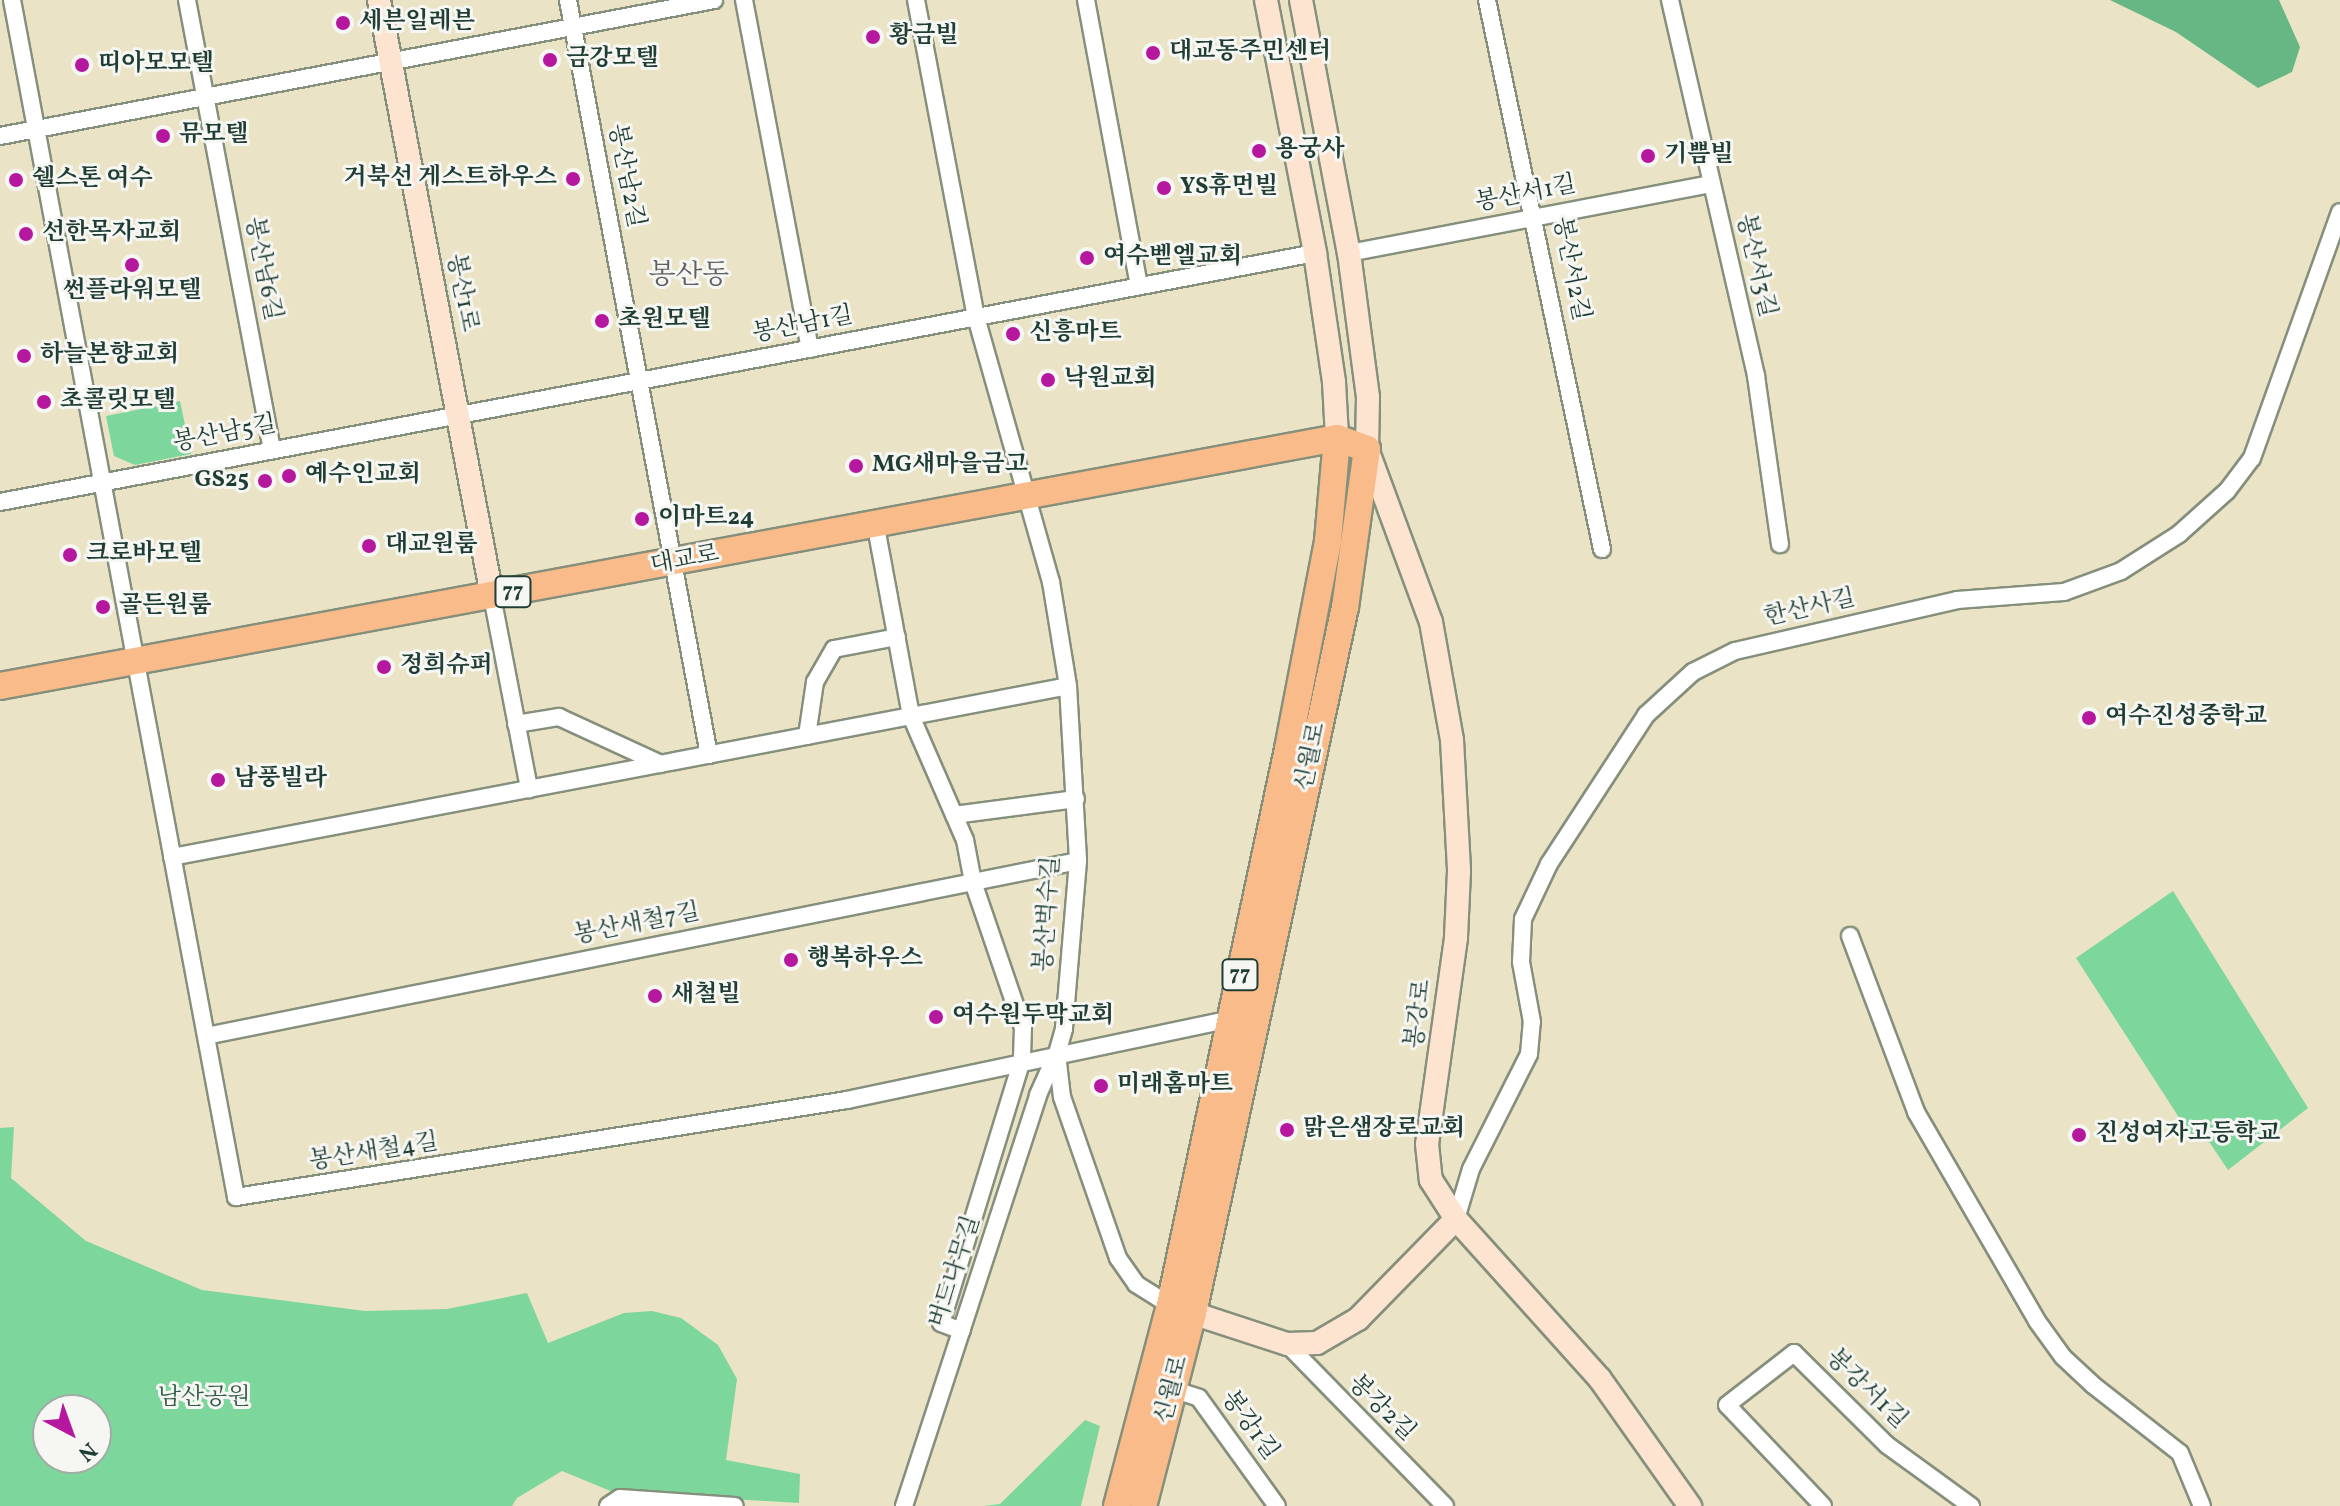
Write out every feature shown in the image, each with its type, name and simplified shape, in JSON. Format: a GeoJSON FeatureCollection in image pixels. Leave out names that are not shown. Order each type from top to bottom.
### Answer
{"type":"FeatureCollection","features":[{"type":"Feature","properties":{"kind":"main road"},"geometry":{"type":"LineString","coordinates":[[1337,438],[1367,449]]}},
{"type":"Feature","properties":{"kind":"main road","name":"대교로"},"geometry":{"type":"LineString","coordinates":[[0,686],[876,527],[1337,438]]}},
{"type":"Feature","properties":{"kind":"main road","name":"신월로"},"geometry":{"type":"LineString","coordinates":[[1143,1506],[1172,1389],[1182,1309],[1231,1019],[1328,541],[1337,438]]}},
{"type":"Feature","properties":{"kind":"main road","name":"신월로"},"geometry":{"type":"LineString","coordinates":[[1117,1506],[1182,1309],[1354,561],[1367,449]]}},
{"type":"Feature","properties":{"kind":"street"},"geometry":{"type":"LineString","coordinates":[[12,0],[102,482]]}},
{"type":"Feature","properties":{"kind":"street","name":"봉산남6길"},"geometry":{"type":"LineString","coordinates":[[187,0],[272,450]]}},
{"type":"Feature","properties":{"kind":"street","name":"봉산1로"},"geometry":{"type":"LineString","coordinates":[[379,0],[492,596]]}},
{"type":"Feature","properties":{"kind":"street","name":"봉산남2길"},"geometry":{"type":"LineString","coordinates":[[568,0],[639,381]]}},
{"type":"Feature","properties":{"kind":"street"},"geometry":{"type":"LineString","coordinates":[[0,136],[714,0]]}},
{"type":"Feature","properties":{"kind":"street"},"geometry":{"type":"LineString","coordinates":[[744,0],[810,349]]}},
{"type":"Feature","properties":{"kind":"street"},"geometry":{"type":"LineString","coordinates":[[916,0],[976,317],[1025,496]]}},
{"type":"Feature","properties":{"kind":"street"},"geometry":{"type":"LineString","coordinates":[[1086,0],[1139,286]]}},
{"type":"Feature","properties":{"kind":"street","name":"신월로"},"geometry":{"type":"LineString","coordinates":[[1266,0],[1315,253],[1334,382],[1337,438]]}},
{"type":"Feature","properties":{"kind":"street","name":"신월로"},"geometry":{"type":"LineString","coordinates":[[1301,0],[1349,253],[1368,397],[1367,449]]}},
{"type":"Feature","properties":{"kind":"street","name":"봉산서2길"},"geometry":{"type":"LineString","coordinates":[[1487,0],[1602,549]]}},
{"type":"Feature","properties":{"kind":"street","name":"봉산서3길"},"geometry":{"type":"LineString","coordinates":[[1670,0],[1756,376],[1780,544]]}},
{"type":"Feature","properties":{"kind":"street","name":"봉산서1길"},"geometry":{"type":"LineString","coordinates":[[1349,253],[1712,184]]}},
{"type":"Feature","properties":{"kind":"street","name":"한산사길"},"geometry":{"type":"LineString","coordinates":[[1456,1219],[1471,1169],[1529,1054],[1532,1022],[1521,962],[1523,919],[1549,864],[1646,715],[1693,672],[1735,651],[1957,600],[2064,592],[2121,571],[2179,534],[2227,491],[2252,458],[2340,212]]}},
{"type":"Feature","properties":{"kind":"street","name":"봉산남1길"},"geometry":{"type":"LineString","coordinates":[[458,415],[1315,253]]}},
{"type":"Feature","properties":{"kind":"street"},"geometry":{"type":"LineString","coordinates":[[639,381],[709,755]]}},
{"type":"Feature","properties":{"kind":"street","name":"봉산남5길"},"geometry":{"type":"LineString","coordinates":[[0,502],[458,415]]}},
{"type":"Feature","properties":{"kind":"street","name":"봉강로"},"geometry":{"type":"LineString","coordinates":[[1367,449],[1431,622],[1452,740],[1459,871],[1456,938],[1427,1157],[1431,1180],[1456,1219],[1580,1354],[1690,1506]]}},
{"type":"Feature","properties":{"kind":"street","name":"봉산새철4길"},"geometry":{"type":"LineString","coordinates":[[102,482],[236,1197],[847,1100],[1022,1060],[1231,1019]]}},
{"type":"Feature","properties":{"kind":"street","name":"봉산벅수길"},"geometry":{"type":"LineString","coordinates":[[1025,496],[1051,582],[1068,686],[1076,799],[1078,861],[1066,1015],[1057,1054],[1067,1114],[1113,1246],[1136,1284],[1182,1309]]}},
{"type":"Feature","properties":{"kind":"street"},"geometry":{"type":"LineString","coordinates":[[876,527],[911,716],[972,862],[973,882],[1020,1013],[1022,1060],[941,1323],[962,1331]]}},
{"type":"Feature","properties":{"kind":"street"},"geometry":{"type":"LineString","coordinates":[[492,596],[529,789]]}},
{"type":"Feature","properties":{"kind":"street"},"geometry":{"type":"LineString","coordinates":[[807,736],[815,682],[834,649],[897,637]]}},
{"type":"Feature","properties":{"kind":"street"},"geometry":{"type":"LineString","coordinates":[[172,857],[1068,686]]}},
{"type":"Feature","properties":{"kind":"street"},"geometry":{"type":"LineString","coordinates":[[516,724],[559,717],[661,764]]}},
{"type":"Feature","properties":{"kind":"street"},"geometry":{"type":"LineString","coordinates":[[954,815],[1076,799]]}},
{"type":"Feature","properties":{"kind":"street","name":"봉산새철7길"},"geometry":{"type":"LineString","coordinates":[[206,1036],[1078,861]]}},
{"type":"Feature","properties":{"kind":"street"},"geometry":{"type":"LineString","coordinates":[[1850,936],[1916,1112],[2037,1321],[2093,1385],[2180,1453],[2202,1506]]}},
{"type":"Feature","properties":{"kind":"street","name":"버드나무길"},"geometry":{"type":"LineString","coordinates":[[904,1506],[1038,1095],[1057,1054]]}},
{"type":"Feature","properties":{"kind":"street"},"geometry":{"type":"LineString","coordinates":[[1182,1309],[1287,1344],[1317,1343],[1349,1326],[1456,1219]]}},
{"type":"Feature","properties":{"kind":"street","name":"봉강2길"},"geometry":{"type":"LineString","coordinates":[[1287,1344],[1445,1506]]}},
{"type":"Feature","properties":{"kind":"street","name":"봉강서1길"},"geometry":{"type":"LineString","coordinates":[[1823,1506],[1727,1405],[1794,1353],[1887,1445],[1971,1506]]}},
{"type":"Feature","properties":{"kind":"street","name":"봉강1길"},"geometry":{"type":"LineString","coordinates":[[1172,1389],[1199,1398],[1277,1506]]}},
{"type":"Feature","properties":{"kind":"street"},"geometry":{"type":"LineString","coordinates":[[608,1506],[620,1498],[735,1506]]}},
{"type":"Feature","properties":{"kind":"green space"},"geometry":{"type":"Polygon","coordinates":[[[2110,0],[2279,0],[2300,47],[2292,72],[2258,88],[2176,32],[2110,0]]]}},
{"type":"Feature","properties":{"kind":"green space"},"geometry":{"type":"Polygon","coordinates":[[[180,401],[191,454],[135,465],[114,456],[106,416],[180,401]]]}},
{"type":"Feature","properties":{"kind":"green space"},"geometry":{"type":"Polygon","coordinates":[[[2173,891],[2308,1108],[2228,1170],[2210,1143],[2189,1133],[2076,958],[2173,891]]]}},
{"type":"Feature","properties":{"kind":"green space","name":"남산공원"},"geometry":{"type":"Polygon","coordinates":[[[14,1127],[11,1178],[86,1241],[202,1290],[365,1311],[447,1309],[527,1293],[548,1343],[624,1313],[652,1311],[681,1318],[718,1345],[737,1379],[726,1460],[800,1474],[799,1503],[613,1492],[562,1471],[517,1498],[512,1506],[0,1506],[0,1128],[14,1127]]]}},
{"type":"Feature","properties":{"kind":"green space"},"geometry":{"type":"Polygon","coordinates":[[[1085,1420],[1100,1426],[1081,1506],[984,1506],[1000,1504],[1085,1420]]]}},
{"type":"Feature","properties":{"kind":"place","name":"세븐일레븐"},"geometry":{"type":"Point","coordinates":[343,23]}},
{"type":"Feature","properties":{"kind":"place","name":"황금빌"},"geometry":{"type":"Point","coordinates":[873,37]}},
{"type":"Feature","properties":{"kind":"place","name":"대교동주민센터"},"geometry":{"type":"Point","coordinates":[1153,53]}},
{"type":"Feature","properties":{"kind":"place","name":"금강모텔"},"geometry":{"type":"Point","coordinates":[550,60]}},
{"type":"Feature","properties":{"kind":"place","name":"띠아모모텔"},"geometry":{"type":"Point","coordinates":[82,65]}},
{"type":"Feature","properties":{"kind":"place","name":"뮤모텔"},"geometry":{"type":"Point","coordinates":[163,136]}},
{"type":"Feature","properties":{"kind":"place","name":"용궁사"},"geometry":{"type":"Point","coordinates":[1259,151]}},
{"type":"Feature","properties":{"kind":"place","name":"기쁨빌"},"geometry":{"type":"Point","coordinates":[1648,156]}},
{"type":"Feature","properties":{"kind":"place","name":"거북선 게스트하우스"},"geometry":{"type":"Point","coordinates":[573,179]}},
{"type":"Feature","properties":{"kind":"place","name":"쉘스톤 여수"},"geometry":{"type":"Point","coordinates":[16,180]}},
{"type":"Feature","properties":{"kind":"place","name":"YS휴먼빌"},"geometry":{"type":"Point","coordinates":[1164,188]}},
{"type":"Feature","properties":{"kind":"place","name":"선한목자교회"},"geometry":{"type":"Point","coordinates":[26,234]}},
{"type":"Feature","properties":{"kind":"place","name":"여수벧엘교회"},"geometry":{"type":"Point","coordinates":[1087,258]}},
{"type":"Feature","properties":{"kind":"place","name":"썬플라워모텔"},"geometry":{"type":"Point","coordinates":[132,265]}},
{"type":"Feature","properties":{"kind":"place","name":"초원모텔"},"geometry":{"type":"Point","coordinates":[602,321]}},
{"type":"Feature","properties":{"kind":"place","name":"신흥마트"},"geometry":{"type":"Point","coordinates":[1013,334]}},
{"type":"Feature","properties":{"kind":"place","name":"하늘본향교회"},"geometry":{"type":"Point","coordinates":[24,356]}},
{"type":"Feature","properties":{"kind":"place","name":"낙원교회"},"geometry":{"type":"Point","coordinates":[1048,380]}},
{"type":"Feature","properties":{"kind":"place","name":"초콜릿모텔"},"geometry":{"type":"Point","coordinates":[44,402]}},
{"type":"Feature","properties":{"kind":"place","name":"MG새마을금고"},"geometry":{"type":"Point","coordinates":[856,466]}},
{"type":"Feature","properties":{"kind":"place","name":"예수인교회"},"geometry":{"type":"Point","coordinates":[289,476]}},
{"type":"Feature","properties":{"kind":"place","name":"GS25"},"geometry":{"type":"Point","coordinates":[265,481]}},
{"type":"Feature","properties":{"kind":"place","name":"이마트24"},"geometry":{"type":"Point","coordinates":[642,519]}},
{"type":"Feature","properties":{"kind":"place","name":"대교원룸"},"geometry":{"type":"Point","coordinates":[369,546]}},
{"type":"Feature","properties":{"kind":"place","name":"크로바모텔"},"geometry":{"type":"Point","coordinates":[70,555]}},
{"type":"Feature","properties":{"kind":"place","name":"골든원룸"},"geometry":{"type":"Point","coordinates":[103,607]}},
{"type":"Feature","properties":{"kind":"place","name":"정희슈퍼"},"geometry":{"type":"Point","coordinates":[384,667]}},
{"type":"Feature","properties":{"kind":"place","name":"여수진성중학교"},"geometry":{"type":"Point","coordinates":[2089,718]}},
{"type":"Feature","properties":{"kind":"place","name":"남풍빌라"},"geometry":{"type":"Point","coordinates":[218,780]}},
{"type":"Feature","properties":{"kind":"place","name":"행복하우스"},"geometry":{"type":"Point","coordinates":[791,960]}},
{"type":"Feature","properties":{"kind":"place","name":"새철빌"},"geometry":{"type":"Point","coordinates":[655,996]}},
{"type":"Feature","properties":{"kind":"place","name":"여수원두막교회"},"geometry":{"type":"Point","coordinates":[936,1017]}},
{"type":"Feature","properties":{"kind":"place","name":"미래홈마트"},"geometry":{"type":"Point","coordinates":[1101,1086]}},
{"type":"Feature","properties":{"kind":"place","name":"맑은샘장로교회"},"geometry":{"type":"Point","coordinates":[1287,1130]}},
{"type":"Feature","properties":{"kind":"place","name":"진성여자고등학교"},"geometry":{"type":"Point","coordinates":[2079,1135]}},
{"type":"Feature","properties":{"kind":"district","name":"봉산동"},"geometry":{"type":"Point","coordinates":[689,276]}}]}
